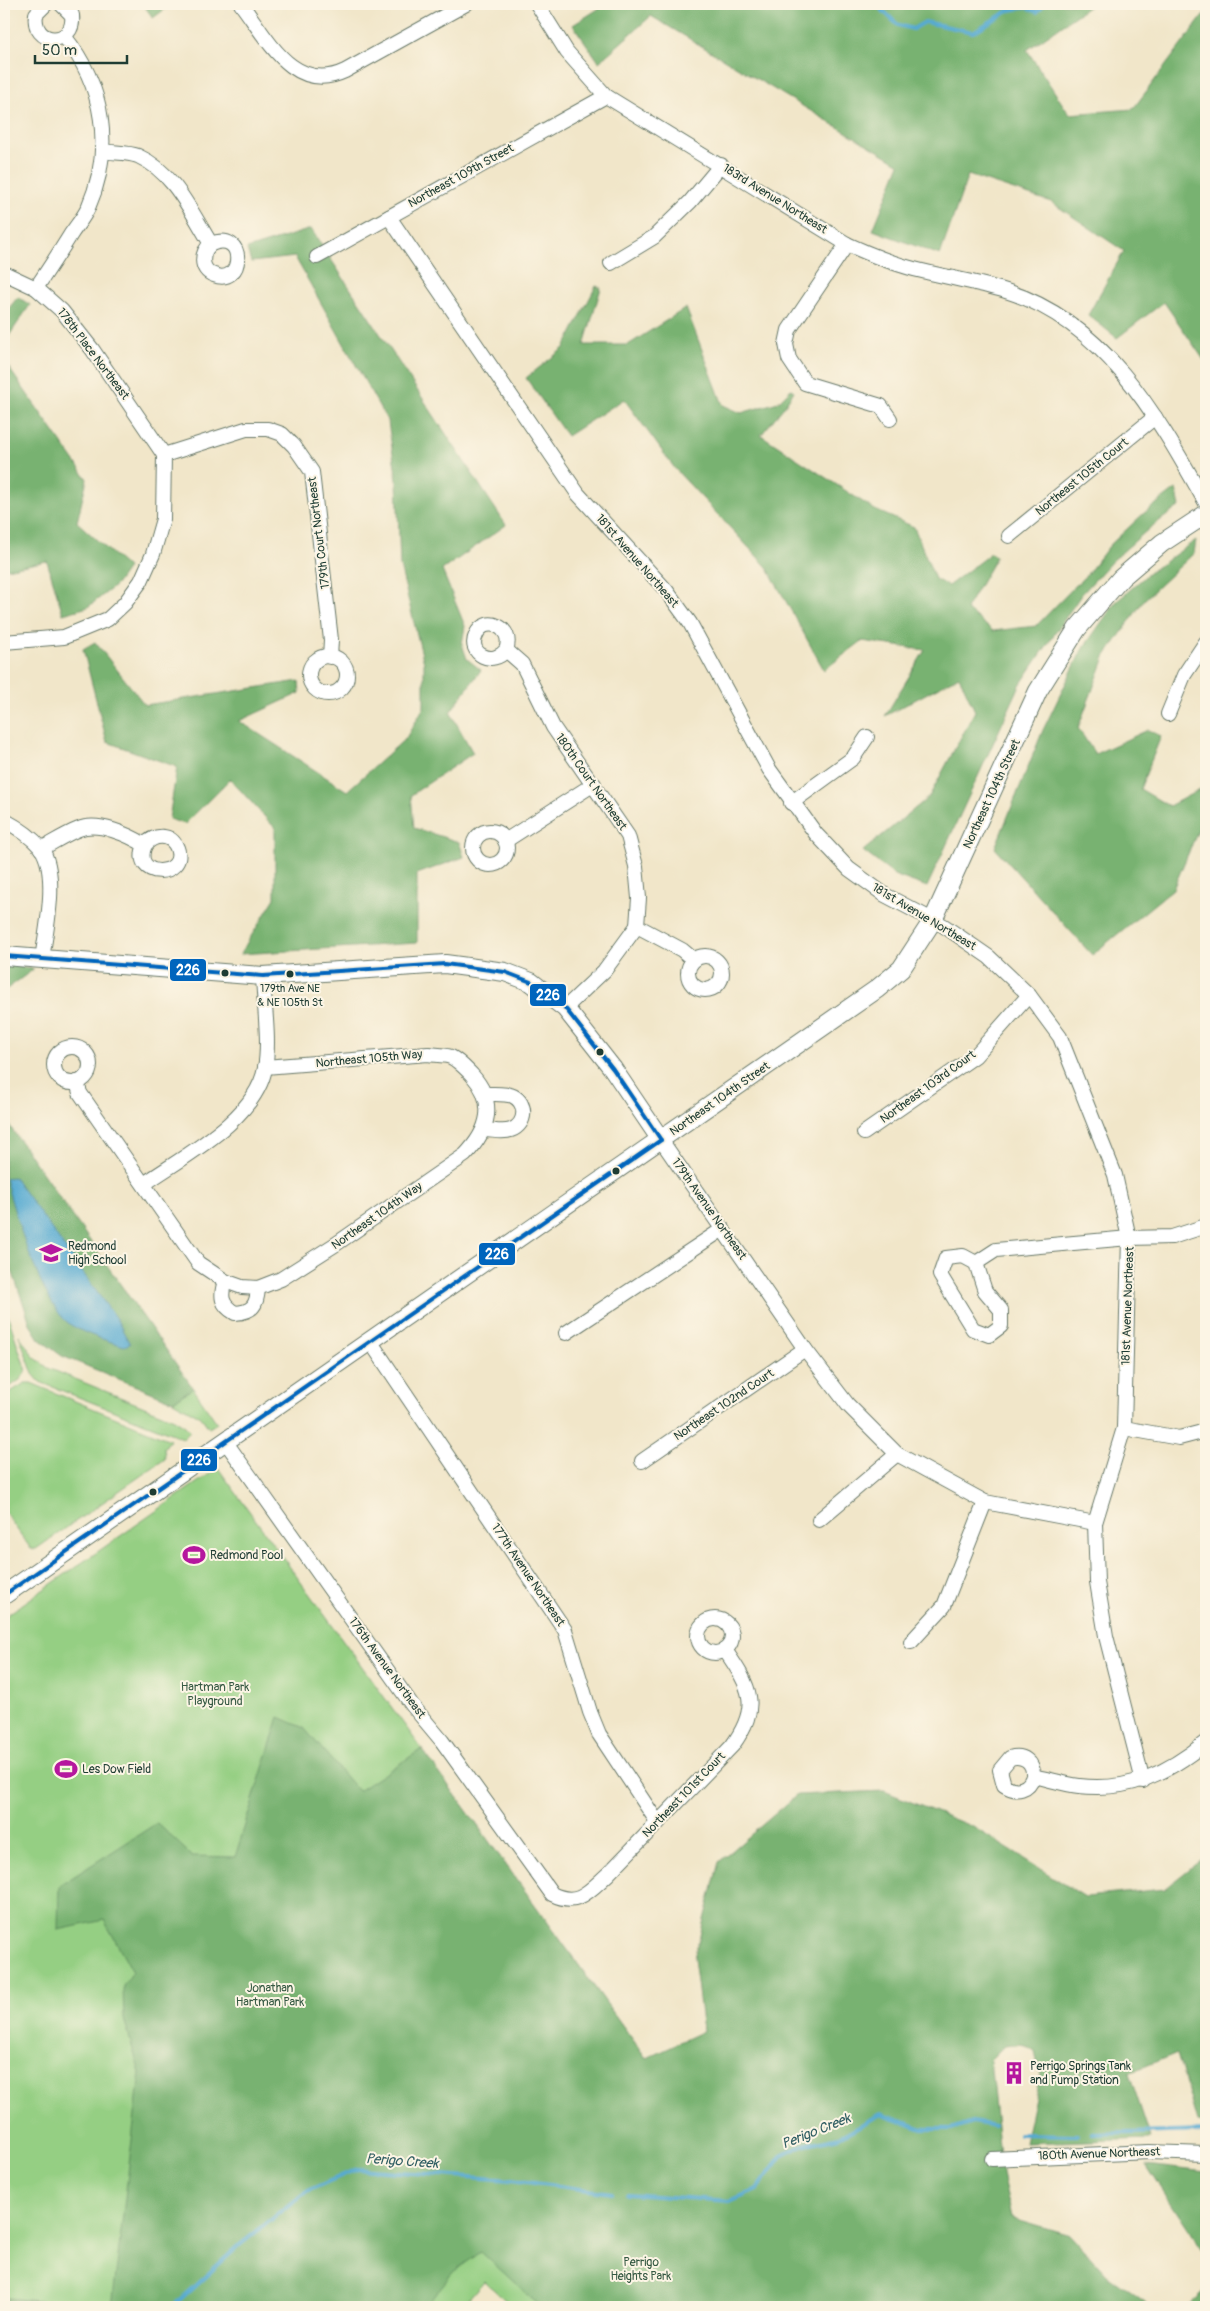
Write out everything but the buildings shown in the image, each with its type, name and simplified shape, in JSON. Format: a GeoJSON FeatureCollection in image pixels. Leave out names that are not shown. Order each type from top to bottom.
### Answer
{"type":"FeatureCollection","features":[{"type":"Feature","properties":{"kind":"street"},"geometry":{"type":"LineString","coordinates":[[46,4],[36,14],[35,20],[38,31],[48,38],[59,38],[69,32],[72,21],[69,10],[61,4]]}},
{"type":"Feature","properties":{"kind":"street"},"geometry":{"type":"LineString","coordinates":[[241,4],[282,59],[306,75],[325,78],[340,74],[466,4]]}},
{"type":"Feature","properties":{"kind":"street","name":"183rd Avenue Northeast"},"geometry":{"type":"LineString","coordinates":[[537,4],[567,52],[584,74],[606,96],[847,244],[882,260],[1009,292],[1043,306],[1069,322],[1103,350],[1129,380],[1155,417],[1206,504]]}},
{"type":"Feature","properties":{"kind":"street"},"geometry":{"type":"LineString","coordinates":[[36,288],[88,209],[99,176],[103,152],[101,114],[91,80],[79,54],[64,36]]}},
{"type":"Feature","properties":{"kind":"street","name":"Northeast 109th Street"},"geometry":{"type":"LineString","coordinates":[[317,257],[606,96]]}},
{"type":"Feature","properties":{"kind":"street"},"geometry":{"type":"LineString","coordinates":[[103,152],[136,156],[156,167],[173,183],[211,244]]}},
{"type":"Feature","properties":{"kind":"street"},"geometry":{"type":"LineString","coordinates":[[611,264],[654,237],[690,202],[721,165]]}},
{"type":"Feature","properties":{"kind":"street","name":"181st Avenue Northeast"},"geometry":{"type":"LineString","coordinates":[[389,216],[578,494],[666,590],[690,623],[769,769],[816,834],[849,869],[885,895],[933,920],[989,957],[1029,995],[1060,1037],[1114,1175],[1129,1238],[1124,1428],[1095,1523],[1097,1582],[1106,1636],[1143,1781]]}},
{"type":"Feature","properties":{"kind":"street"},"geometry":{"type":"LineString","coordinates":[[847,244],[789,330],[786,344],[789,359],[806,383],[881,406],[890,419]]}},
{"type":"Feature","properties":{"kind":"street","name":"178th Place Northeast"},"geometry":{"type":"LineString","coordinates":[[4,273],[36,288],[62,311],[92,349],[164,455]]}},
{"type":"Feature","properties":{"kind":"street","name":"Northeast 105th Court"},"geometry":{"type":"LineString","coordinates":[[1009,536],[1155,417]]}},
{"type":"Feature","properties":{"kind":"street","name":"179th Court Northeast"},"geometry":{"type":"LineString","coordinates":[[164,455],[246,429],[268,429],[282,434],[294,446],[312,472],[331,640],[330,657]]}},
{"type":"Feature","properties":{"kind":"street"},"geometry":{"type":"LineString","coordinates":[[4,642],[64,637],[108,619],[124,603],[141,580],[153,554],[164,519],[164,455]]}},
{"type":"Feature","properties":{"kind":"street","name":"Northeast 104th Street"},"geometry":{"type":"LineString","coordinates":[[4,1595],[661,1140],[877,989],[901,969],[933,920],[1038,691],[1068,642],[1120,578],[1162,543],[1206,514]]}},
{"type":"Feature","properties":{"kind":"street"},"geometry":{"type":"LineString","coordinates":[[1168,714],[1184,675],[1206,642]]}},
{"type":"Feature","properties":{"kind":"street","name":"180th Court Northeast"},"geometry":{"type":"LineString","coordinates":[[506,650],[522,664],[553,727],[628,836],[636,866],[639,898],[637,926]]}},
{"type":"Feature","properties":{"kind":"street"},"geometry":{"type":"LineString","coordinates":[[792,802],[853,758],[867,736]]}},
{"type":"Feature","properties":{"kind":"street"},"geometry":{"type":"LineString","coordinates":[[505,841],[594,784]]}},
{"type":"Feature","properties":{"kind":"street"},"geometry":{"type":"LineString","coordinates":[[4,820],[21,830],[41,849],[51,889],[42,959]]}},
{"type":"Feature","properties":{"kind":"street"},"geometry":{"type":"LineString","coordinates":[[41,849],[81,828],[110,829],[134,838],[145,845]]}},
{"type":"Feature","properties":{"kind":"street"},"geometry":{"type":"LineString","coordinates":[[566,1008],[604,971],[637,926],[682,950],[694,960]]}},
{"type":"Feature","properties":{"kind":"street","name":"179th Avenue Northeast"},"geometry":{"type":"LineString","coordinates":[[4,956],[263,976],[445,964],[505,972],[531,982],[566,1008],[613,1069],[805,1349],[848,1405],[896,1454],[985,1502],[1095,1523]]}},
{"type":"Feature","properties":{"kind":"street"},"geometry":{"type":"LineString","coordinates":[[144,1184],[235,1120],[250,1102],[260,1084],[265,1067],[263,976]]}},
{"type":"Feature","properties":{"kind":"street","name":"Northeast 103rd Court"},"geometry":{"type":"LineString","coordinates":[[864,1133],[975,1056],[1029,995]]}},
{"type":"Feature","properties":{"kind":"street","name":"Northeast 105th Way"},"geometry":{"type":"LineString","coordinates":[[265,1067],[428,1054],[451,1057],[466,1068],[486,1094]]}},
{"type":"Feature","properties":{"kind":"street","name":"Northeast 104th Way"},"geometry":{"type":"LineString","coordinates":[[76,1082],[80,1093],[198,1263],[225,1281],[242,1287],[258,1288],[300,1268],[457,1160],[476,1143],[484,1130],[487,1112],[486,1094]]}},
{"type":"Feature","properties":{"kind":"street"},"geometry":{"type":"LineString","coordinates":[[484,1130],[510,1131],[520,1124],[524,1112],[520,1101],[515,1097],[486,1094]]}},
{"type":"Feature","properties":{"kind":"street"},"geometry":{"type":"LineString","coordinates":[[976,1263],[996,1250],[1129,1238],[1172,1237],[1206,1226]]}},
{"type":"Feature","properties":{"kind":"street"},"geometry":{"type":"LineString","coordinates":[[566,1333],[723,1229]]}},
{"type":"Feature","properties":{"kind":"street"},"geometry":{"type":"LineString","coordinates":[[963,1256],[976,1263],[985,1291],[1002,1310],[1001,1326],[989,1335],[974,1329],[940,1275],[946,1258],[963,1256]]}},
{"type":"Feature","properties":{"kind":"street"},"geometry":{"type":"LineString","coordinates":[[225,1281],[220,1295],[227,1309],[235,1313],[252,1309],[257,1303],[258,1288]]}},
{"type":"Feature","properties":{"kind":"street","name":"177th Avenue Northeast"},"geometry":{"type":"LineString","coordinates":[[370,1341],[565,1630],[590,1712],[599,1734],[658,1823]]}},
{"type":"Feature","properties":{"kind":"street","name":"Northeast 102nd Court"},"geometry":{"type":"LineString","coordinates":[[642,1461],[805,1349]]}},
{"type":"Feature","properties":{"kind":"street"},"geometry":{"type":"LineString","coordinates":[[1124,1428],[1179,1438],[1206,1431]]}},
{"type":"Feature","properties":{"kind":"street","name":"176th Avenue Northeast"},"geometry":{"type":"LineString","coordinates":[[225,1441],[412,1705],[442,1741],[552,1894]]}},
{"type":"Feature","properties":{"kind":"street"},"geometry":{"type":"LineString","coordinates":[[820,1520],[896,1454]]}},
{"type":"Feature","properties":{"kind":"street"},"geometry":{"type":"LineString","coordinates":[[912,1642],[944,1606],[985,1502]]}},
{"type":"Feature","properties":{"kind":"street","name":"Northeast 101st Court"},"geometry":{"type":"LineString","coordinates":[[552,1894],[571,1900],[589,1891],[732,1746],[743,1730],[749,1714],[750,1695],[742,1675],[725,1650]]}},
{"type":"Feature","properties":{"kind":"street"},"geometry":{"type":"LineString","coordinates":[[1033,1776],[1079,1786],[1111,1786],[1143,1781],[1182,1762],[1206,1742]]}},
{"type":"Feature","properties":{"kind":"street","name":"180th Avenue Northeast"},"geometry":{"type":"LineString","coordinates":[[992,2159],[1149,2152],[1206,2154]]}},
{"type":"Feature","properties":{"kind":"green space"},"geometry":{"type":"Polygon","coordinates":[[[143,4],[172,4],[153,18],[143,4]]]}},
{"type":"Feature","properties":{"kind":"green space"},"geometry":{"type":"Polygon","coordinates":[[[606,4],[993,4],[996,8],[1003,4],[1092,4],[1027,50],[1069,114],[1133,109],[1206,12],[1206,363],[1164,302],[1117,338],[1088,315],[1124,251],[1051,202],[968,175],[940,255],[873,230],[900,164],[651,16],[599,62],[573,25],[606,4]]]}},
{"type":"Feature","properties":{"kind":"green space"},"geometry":{"type":"Polygon","coordinates":[[[311,229],[506,525],[442,570],[465,626],[462,644],[467,659],[481,670],[450,712],[473,753],[411,795],[414,828],[459,842],[464,857],[417,874],[417,943],[240,954],[275,898],[275,828],[230,779],[185,824],[169,819],[177,767],[107,742],[83,649],[95,642],[145,705],[299,681],[300,693],[239,721],[347,791],[406,738],[424,707],[424,663],[400,566],[397,480],[388,422],[295,257],[251,262],[247,249],[311,229]]]}},
{"type":"Feature","properties":{"kind":"green space"},"geometry":{"type":"Polygon","coordinates":[[[596,286],[601,288],[584,345],[628,345],[686,308],[723,405],[741,413],[778,402],[791,389],[794,391],[761,435],[875,510],[914,527],[935,579],[948,586],[991,553],[996,557],[966,609],[993,631],[1036,626],[1088,573],[1110,545],[1143,514],[1176,489],[1180,506],[1151,527],[1112,561],[1081,595],[1020,685],[927,887],[894,875],[863,851],[929,797],[975,711],[959,676],[885,716],[925,650],[862,641],[824,670],[767,567],[676,470],[624,399],[567,436],[526,378],[564,348],[596,286]]]}},
{"type":"Feature","properties":{"kind":"green space"},"geometry":{"type":"Polygon","coordinates":[[[18,297],[30,305],[4,343],[4,314],[18,297]]]}},
{"type":"Feature","properties":{"kind":"green space"},"geometry":{"type":"Polygon","coordinates":[[[4,361],[87,479],[77,522],[128,568],[116,585],[88,607],[63,614],[47,561],[6,569],[4,566],[4,361]]]}},
{"type":"Feature","properties":{"kind":"green space"},"geometry":{"type":"Polygon","coordinates":[[[1196,540],[1194,553],[1144,600],[1105,657],[1078,728],[1095,754],[1148,730],[1161,736],[1140,789],[1169,806],[1203,788],[1206,792],[1206,812],[1173,889],[1092,955],[995,848],[1043,730],[1082,650],[1115,603],[1149,573],[1196,540]]]}},
{"type":"Feature","properties":{"kind":"green space"},"geometry":{"type":"Polygon","coordinates":[[[4,964],[34,969],[4,991],[4,964]]]}},
{"type":"Feature","properties":{"kind":"green space"},"geometry":{"type":"Polygon","coordinates":[[[4,1118],[193,1388],[173,1401],[62,1356],[39,1339],[31,1326],[4,1247],[4,1118]]]}},
{"type":"Feature","properties":{"kind":"green space"},"geometry":{"type":"Polygon","coordinates":[[[5,1307],[26,1371],[21,1379],[4,1391],[5,1307]]]}},
{"type":"Feature","properties":{"kind":"green space"},"geometry":{"type":"Polygon","coordinates":[[[19,1335],[34,1357],[48,1368],[174,1419],[190,1431],[183,1438],[40,1382],[33,1374],[19,1335]]]}},
{"type":"Feature","properties":{"kind":"green space"},"geometry":{"type":"Polygon","coordinates":[[[25,1383],[31,1383],[170,1440],[164,1448],[165,1459],[36,1549],[31,1549],[4,1511],[4,1396],[25,1383]]]}},
{"type":"Feature","properties":{"kind":"green space"},"geometry":{"type":"Polygon","coordinates":[[[193,1388],[217,1423],[209,1428],[201,1417],[173,1401],[193,1388]]]}},
{"type":"Feature","properties":{"kind":"green space","name":"Jonathan Hartman Park"},"geometry":{"type":"Polygon","coordinates":[[[218,1468],[646,2058],[786,2307],[513,2307],[484,2281],[461,2307],[4,2307],[4,1617],[218,1468]]]}},
{"type":"Feature","properties":{"kind":"green space","name":"Perrigo Heights Park"},"geometry":{"type":"Polygon","coordinates":[[[279,1717],[304,1728],[358,1791],[422,1749],[646,2058],[703,2031],[694,1958],[719,1862],[797,1795],[884,1791],[973,1827],[1085,1897],[1164,1889],[1206,1856],[1206,2123],[1197,2122],[1177,2053],[1129,2073],[1151,2139],[1025,2143],[1040,2074],[1035,2052],[1023,2044],[1004,2046],[990,2060],[1002,2175],[1012,2218],[1070,2235],[1107,2275],[1151,2307],[541,2307],[481,2252],[453,2272],[425,2307],[112,2307],[140,2073],[124,2019],[123,1986],[133,1972],[104,1920],[58,1930],[59,1886],[157,1823],[192,1856],[235,1857],[279,1717]]]}},
{"type":"Feature","properties":{"kind":"green space"},"geometry":{"type":"Polygon","coordinates":[[[1146,2165],[1206,2172],[1206,2256],[1146,2165]]]}},
{"type":"Feature","properties":{"kind":"green space"},"geometry":{"type":"Polygon","coordinates":[[[1206,2289],[1206,2307],[1186,2307],[1206,2289]]]}},
{"type":"Feature","properties":{"kind":"green space"},"geometry":{"type":"Polygon","coordinates":[[[8,2298],[99,2307],[5,2307],[8,2298]]]}},
{"type":"Feature","properties":{"kind":"water"},"geometry":{"type":"Polygon","coordinates":[[[14,1177],[117,1320],[130,1344],[124,1346],[87,1333],[67,1322],[57,1311],[38,1276],[15,1212],[5,1178],[14,1177]]]}},
{"type":"Feature","properties":{"kind":"waterway"},"geometry":{"type":"LineString","coordinates":[[876,4],[898,25],[913,29],[925,22],[973,32],[1010,10],[1027,7],[1037,12],[1044,4]]}},
{"type":"Feature","properties":{"kind":"waterway","name":"Perigo Creek"},"geometry":{"type":"LineString","coordinates":[[627,2194],[730,2201],[757,2189],[781,2156],[803,2145],[839,2137],[881,2114],[922,2129],[951,2129],[972,2122],[994,2126]]}},
{"type":"Feature","properties":{"kind":"waterway","name":"Perigo Creek"},"geometry":{"type":"LineString","coordinates":[[1092,2134],[1206,2131]]}},
{"type":"Feature","properties":{"kind":"waterway","name":"Perigo Creek"},"geometry":{"type":"LineString","coordinates":[[1019,2134],[1077,2135]]}},
{"type":"Feature","properties":{"kind":"waterway","name":"Perigo Creek"},"geometry":{"type":"LineString","coordinates":[[176,2303],[241,2244],[307,2191],[357,2169],[511,2180],[612,2193]]}},
{"type":"Feature","properties":{"kind":"transit line","name":"226"},"geometry":{"type":"LineString","coordinates":[[4,956],[263,976],[445,964],[505,972],[531,982],[565,1008],[613,1069],[661,1140]]}},
{"type":"Feature","properties":{"kind":"transit line","name":"226"},"geometry":{"type":"LineString","coordinates":[[4,1595],[661,1140]]}},
{"type":"Feature","properties":{"kind":"place","name":"179th Ave NE & NE 105th St"},"geometry":{"type":"Point","coordinates":[290,974]}},
{"type":"Feature","properties":{"kind":"place","name":"Redmond High School"},"geometry":{"type":"Point","coordinates":[51,1253]}},
{"type":"Feature","properties":{"kind":"place","name":"Redmond Pool"},"geometry":{"type":"Point","coordinates":[194,1555]}},
{"type":"Feature","properties":{"kind":"place","name":"Les Dow Field"},"geometry":{"type":"Point","coordinates":[66,1769]}},
{"type":"Feature","properties":{"kind":"place","name":"Perrigo Springs Tank and Pump Station"},"geometry":{"type":"Point","coordinates":[1014,2073]}},
{"type":"Feature","properties":{"kind":"park label","name":"Hartman Park Playground"},"geometry":{"type":"Point","coordinates":[215,1694]}}]}
